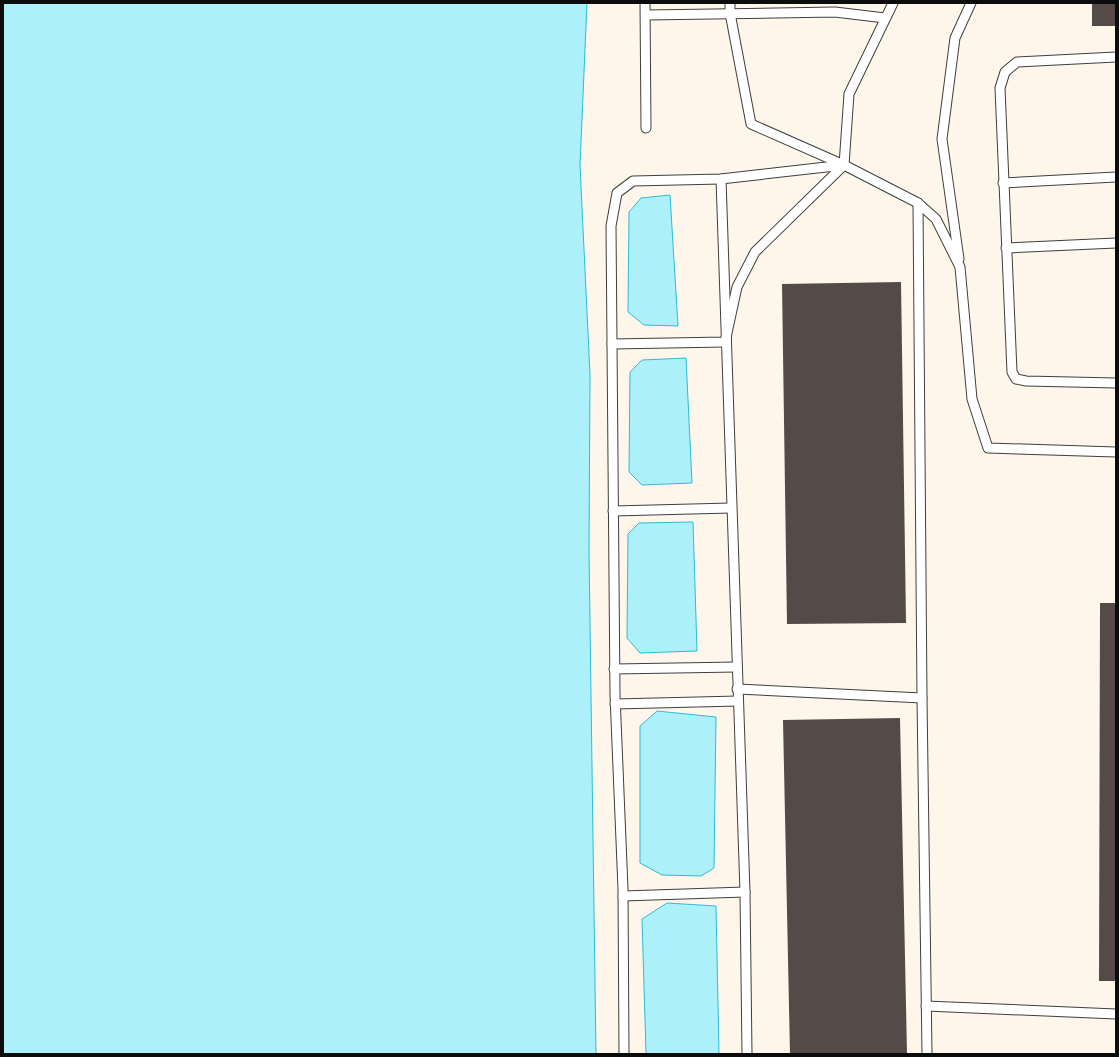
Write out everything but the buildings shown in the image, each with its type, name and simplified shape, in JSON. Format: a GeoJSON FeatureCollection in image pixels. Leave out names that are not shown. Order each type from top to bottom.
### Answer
{"type":"FeatureCollection","features":[{"type":"Feature","properties":{"kind":"lane"},"geometry":{"type":"LineString","coordinates":[[645,3],[646,128]]}},
{"type":"Feature","properties":{"kind":"lane"},"geometry":{"type":"LineString","coordinates":[[730,3],[730,14],[751,124],[844,166],[918,203],[936,219],[960,267]]}},
{"type":"Feature","properties":{"kind":"lane"},"geometry":{"type":"LineString","coordinates":[[835,12],[838,3]]}},
{"type":"Feature","properties":{"kind":"lane"},"geometry":{"type":"LineString","coordinates":[[725,342],[737,287],[756,252],[844,166],[848,94],[893,3]]}},
{"type":"Feature","properties":{"kind":"lane"},"geometry":{"type":"LineString","coordinates":[[971,3],[955,38],[942,139],[960,267],[972,399],[988,448],[1116,452]]}},
{"type":"Feature","properties":{"kind":"lane"},"geometry":{"type":"LineString","coordinates":[[646,15],[835,12],[885,18]]}},
{"type":"Feature","properties":{"kind":"lane"},"geometry":{"type":"LineString","coordinates":[[1116,57],[1017,62],[1005,72],[1000,88],[1012,372],[1016,379],[1026,381],[1116,383]]}},
{"type":"Feature","properties":{"kind":"lane"},"geometry":{"type":"LineString","coordinates":[[624,1054],[623,896],[614,669],[611,226],[617,193],[633,181],[721,179],[844,166]]}},
{"type":"Feature","properties":{"kind":"lane"},"geometry":{"type":"LineString","coordinates":[[1003,183],[1116,177]]}},
{"type":"Feature","properties":{"kind":"lane"},"geometry":{"type":"LineString","coordinates":[[721,179],[725,342],[745,892],[747,1054]]}},
{"type":"Feature","properties":{"kind":"lane"},"geometry":{"type":"LineString","coordinates":[[918,203],[922,698],[927,1054]]}},
{"type":"Feature","properties":{"kind":"lane"},"geometry":{"type":"LineString","coordinates":[[1006,248],[1116,243]]}},
{"type":"Feature","properties":{"kind":"lane"},"geometry":{"type":"LineString","coordinates":[[612,344],[725,342]]}},
{"type":"Feature","properties":{"kind":"lane"},"geometry":{"type":"LineString","coordinates":[[613,511],[731,508]]}},
{"type":"Feature","properties":{"kind":"lane"},"geometry":{"type":"LineString","coordinates":[[614,669],[737,667]]}},
{"type":"Feature","properties":{"kind":"lane"},"geometry":{"type":"LineString","coordinates":[[738,689],[922,698]]}},
{"type":"Feature","properties":{"kind":"lane"},"geometry":{"type":"LineString","coordinates":[[615,704],[738,701]]}},
{"type":"Feature","properties":{"kind":"lane"},"geometry":{"type":"LineString","coordinates":[[623,896],[745,892]]}},
{"type":"Feature","properties":{"kind":"lane"},"geometry":{"type":"LineString","coordinates":[[926,1006],[1116,1014]]}},
{"type":"Feature","properties":{"kind":"water"},"geometry":{"type":"Polygon","coordinates":[[[3,3],[587,3],[580,165],[590,375],[589,551],[596,1054],[3,1054],[3,3]]]}},
{"type":"Feature","properties":{"kind":"water"},"geometry":{"type":"Polygon","coordinates":[[[670,195],[678,326],[644,325],[628,312],[629,212],[641,198],[670,195]]]}},
{"type":"Feature","properties":{"kind":"water"},"geometry":{"type":"Polygon","coordinates":[[[686,358],[692,483],[642,485],[629,472],[630,372],[642,360],[686,358]]]}},
{"type":"Feature","properties":{"kind":"water"},"geometry":{"type":"Polygon","coordinates":[[[693,522],[697,651],[640,653],[627,638],[628,534],[639,523],[693,522]]]}},
{"type":"Feature","properties":{"kind":"water"},"geometry":{"type":"Polygon","coordinates":[[[657,711],[716,717],[714,868],[701,876],[662,875],[640,863],[640,726],[657,711]]]}},
{"type":"Feature","properties":{"kind":"water"},"geometry":{"type":"Polygon","coordinates":[[[667,903],[716,906],[719,1054],[646,1054],[642,919],[667,903]]]}}]}
